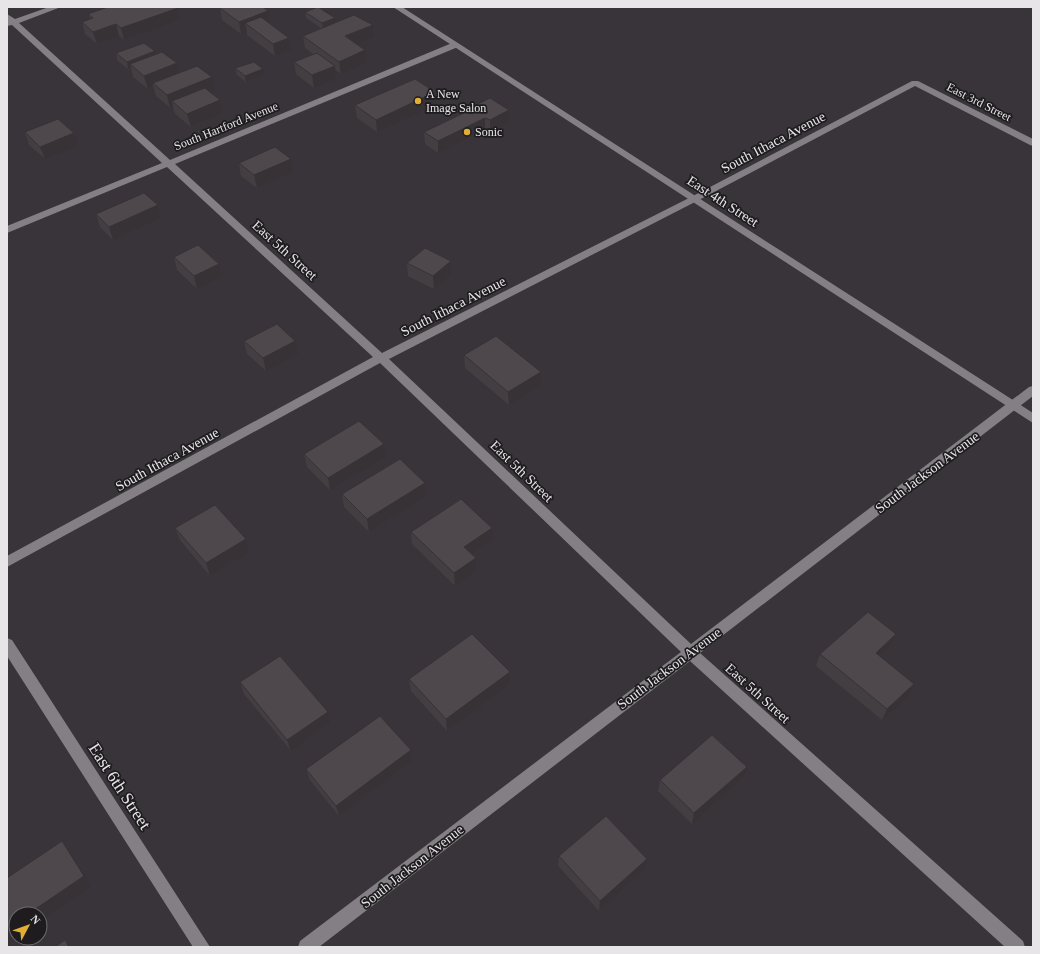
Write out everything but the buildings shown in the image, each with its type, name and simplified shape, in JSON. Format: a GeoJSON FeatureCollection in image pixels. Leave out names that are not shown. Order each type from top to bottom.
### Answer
{"type":"FeatureCollection","features":[{"type":"Feature","properties":{"kind":"street"},"geometry":{"type":"LineString","coordinates":[[9,21],[57,7]]}},
{"type":"Feature","properties":{"kind":"street","name":"East 4th Street"},"geometry":{"type":"LineString","coordinates":[[397,7],[1033,419]]}},
{"type":"Feature","properties":{"kind":"street","name":"East 5th Street"},"geometry":{"type":"LineString","coordinates":[[9,21],[168,163],[381,358],[690,652],[1017,947]]}},
{"type":"Feature","properties":{"kind":"street","name":"South Hartford Avenue"},"geometry":{"type":"LineString","coordinates":[[7,230],[455,45]]}},
{"type":"Feature","properties":{"kind":"street","name":"South Ithaca Avenue"},"geometry":{"type":"LineString","coordinates":[[7,562],[381,358],[694,199],[915,83]]}},
{"type":"Feature","properties":{"kind":"street","name":"East 3rd Street"},"geometry":{"type":"LineString","coordinates":[[915,83],[1033,143]]}},
{"type":"Feature","properties":{"kind":"street","name":"South Jackson Avenue"},"geometry":{"type":"LineString","coordinates":[[306,947],[1033,390]]}},
{"type":"Feature","properties":{"kind":"street","name":"East 6th Street"},"geometry":{"type":"LineString","coordinates":[[7,644],[202,947]]}},
{"type":"Feature","properties":{"kind":"place","name":"A New Image Salon"},"geometry":{"type":"Point","coordinates":[418,101]}},
{"type":"Feature","properties":{"kind":"place","name":"Sonic"},"geometry":{"type":"Point","coordinates":[467,132]}}]}
